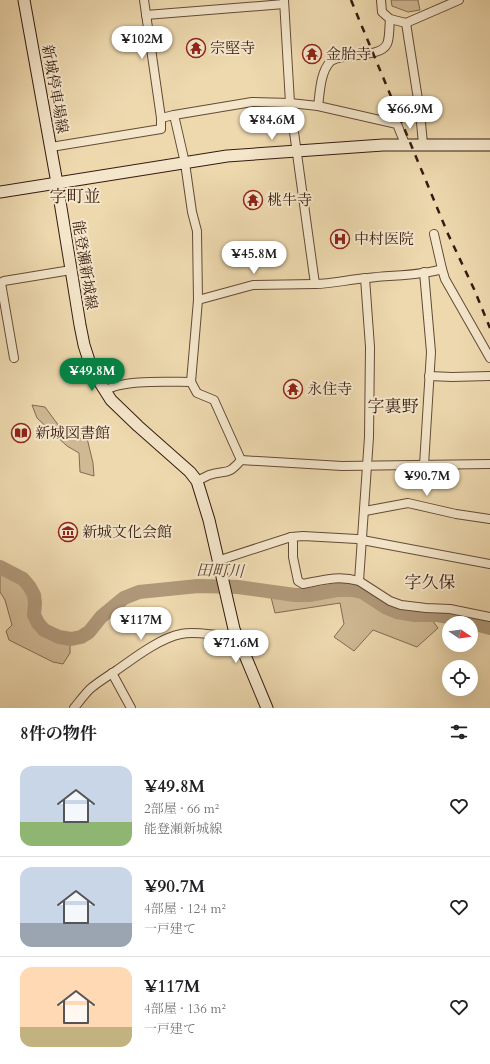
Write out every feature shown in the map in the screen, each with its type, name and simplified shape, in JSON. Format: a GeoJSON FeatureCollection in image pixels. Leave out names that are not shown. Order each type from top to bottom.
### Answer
{"type":"FeatureCollection","features":[{"type":"Feature","properties":{"kind":"main road","name":"新城停車場線"},"geometry":{"type":"LineString","coordinates":[[24,0],[57,183]]}},
{"type":"Feature","properties":{"kind":"main road"},"geometry":{"type":"LineString","coordinates":[[0,192],[227,156],[405,144],[490,145]]}},
{"type":"Feature","properties":{"kind":"main road","name":"能登瀬新城線"},"geometry":{"type":"LineString","coordinates":[[57,183],[84,345],[92,370],[105,391],[120,410],[190,472],[197,481],[209,520],[217,561],[236,635],[267,708]]}},
{"type":"Feature","properties":{"kind":"street"},"geometry":{"type":"LineString","coordinates":[[51,147],[161,129],[161,118],[144,0]]}},
{"type":"Feature","properties":{"kind":"street"},"geometry":{"type":"LineString","coordinates":[[381,0],[382,12],[390,19],[406,23],[459,0]]}},
{"type":"Feature","properties":{"kind":"street"},"geometry":{"type":"LineString","coordinates":[[146,15],[284,2],[290,103],[315,284]]}},
{"type":"Feature","properties":{"kind":"street"},"geometry":{"type":"LineString","coordinates":[[318,106],[324,71],[330,63],[335,59],[366,55],[384,48],[388,43],[390,19]]}},
{"type":"Feature","properties":{"kind":"street"},"geometry":{"type":"LineString","coordinates":[[406,23],[420,112],[422,144]]}},
{"type":"Feature","properties":{"kind":"street"},"geometry":{"type":"LineString","coordinates":[[161,118],[252,102],[290,103],[318,106],[397,124],[405,144]]}},
{"type":"Feature","properties":{"kind":"street"},"geometry":{"type":"LineString","coordinates":[[174,115],[185,163],[192,212],[197,231],[198,300],[191,382],[197,393],[214,400],[241,460]]}},
{"type":"Feature","properties":{"kind":"street"},"geometry":{"type":"LineString","coordinates":[[434,234],[445,279],[490,358]]}},
{"type":"Feature","properties":{"kind":"street"},"geometry":{"type":"LineString","coordinates":[[198,300],[253,285],[328,284],[365,278],[424,272],[442,268]]}},
{"type":"Feature","properties":{"kind":"street"},"geometry":{"type":"LineString","coordinates":[[14,358],[0,283],[4,281],[71,270]]}},
{"type":"Feature","properties":{"kind":"street"},"geometry":{"type":"LineString","coordinates":[[424,272],[431,352],[424,464]]}},
{"type":"Feature","properties":{"kind":"street"},"geometry":{"type":"LineString","coordinates":[[359,581],[365,511],[370,347],[365,278]]}},
{"type":"Feature","properties":{"kind":"street"},"geometry":{"type":"LineString","coordinates":[[429,376],[490,376]]}},
{"type":"Feature","properties":{"kind":"street"},"geometry":{"type":"LineString","coordinates":[[105,391],[110,387],[142,383],[191,382]]}},
{"type":"Feature","properties":{"kind":"street"},"geometry":{"type":"LineString","coordinates":[[241,460],[334,465],[490,464]]}},
{"type":"Feature","properties":{"kind":"street"},"geometry":{"type":"LineString","coordinates":[[197,481],[210,475],[226,472],[234,468],[241,460]]}},
{"type":"Feature","properties":{"kind":"street"},"geometry":{"type":"LineString","coordinates":[[365,511],[408,503],[456,514],[490,519]]}},
{"type":"Feature","properties":{"kind":"street"},"geometry":{"type":"LineString","coordinates":[[217,561],[291,537],[304,536],[363,540],[490,564]]}},
{"type":"Feature","properties":{"kind":"street"},"geometry":{"type":"LineString","coordinates":[[291,537],[298,581],[303,584],[344,577],[359,581],[390,601],[401,606],[450,609],[490,617]]}},
{"type":"Feature","properties":{"kind":"street"},"geometry":{"type":"LineString","coordinates":[[74,708],[89,690],[143,652],[168,638],[181,634],[225,637],[236,635]]}},
{"type":"Feature","properties":{"kind":"street"},"geometry":{"type":"LineString","coordinates":[[112,673],[130,708]]}},
{"type":"Feature","properties":{"kind":"shaded area"},"geometry":{"type":"Polygon","coordinates":[[[391,0],[418,0],[420,10],[408,12],[392,6],[391,0]]]}},
{"type":"Feature","properties":{"kind":"shaded area"},"geometry":{"type":"Polygon","coordinates":[[[32,405],[45,407],[59,426],[76,439],[87,438],[93,463],[94,476],[80,472],[79,453],[67,446],[37,418],[32,405]]]}},
{"type":"Feature","properties":{"kind":"shaded area"},"geometry":{"type":"Polygon","coordinates":[[[0,567],[20,577],[28,586],[32,612],[41,629],[51,638],[70,645],[70,653],[63,664],[53,662],[9,640],[6,631],[12,625],[5,600],[0,592],[0,567]]]}},
{"type":"Feature","properties":{"kind":"shaded area"},"geometry":{"type":"Polygon","coordinates":[[[338,593],[352,594],[371,603],[392,616],[408,620],[432,620],[438,628],[417,647],[373,630],[354,651],[334,637],[344,624],[340,603],[275,613],[271,597],[302,599],[338,593]]]}},
{"type":"Feature","properties":{"kind":"waterway","name":"田町川"},"geometry":{"type":"LineString","coordinates":[[0,567],[23,579],[29,586],[34,595],[34,615],[44,630],[59,637],[71,639],[81,637],[89,632],[101,617],[124,598],[139,592],[198,586],[238,587],[295,595],[309,595],[337,590],[352,590],[362,592],[385,607],[397,612],[455,618],[490,628]]}},
{"type":"Feature","properties":{"kind":"railway"},"geometry":{"type":"LineString","coordinates":[[351,0],[448,234],[474,289],[490,328]]}},
{"type":"Feature","properties":{"kind":"place","name":"宗堅寺"},"geometry":{"type":"Point","coordinates":[196,48]}},
{"type":"Feature","properties":{"kind":"place","name":"金胎寺"},"geometry":{"type":"Point","coordinates":[312,54]}},
{"type":"Feature","properties":{"kind":"place","name":"桃牛寺"},"geometry":{"type":"Point","coordinates":[253,200]}},
{"type":"Feature","properties":{"kind":"place","name":"中村医院"},"geometry":{"type":"Point","coordinates":[340,239]}},
{"type":"Feature","properties":{"kind":"place","name":"永住寺"},"geometry":{"type":"Point","coordinates":[293,389]}},
{"type":"Feature","properties":{"kind":"place","name":"新城図書館"},"geometry":{"type":"Point","coordinates":[21,433]}},
{"type":"Feature","properties":{"kind":"place","name":"新城文化会館"},"geometry":{"type":"Point","coordinates":[68,532]}},
{"type":"Feature","properties":{"kind":"district","name":"字町並"},"geometry":{"type":"Point","coordinates":[75,196]}},
{"type":"Feature","properties":{"kind":"district","name":"字裏野"},"geometry":{"type":"Point","coordinates":[393,406]}},
{"type":"Feature","properties":{"kind":"district","name":"字久保"},"geometry":{"type":"Point","coordinates":[430,582]}}]}
